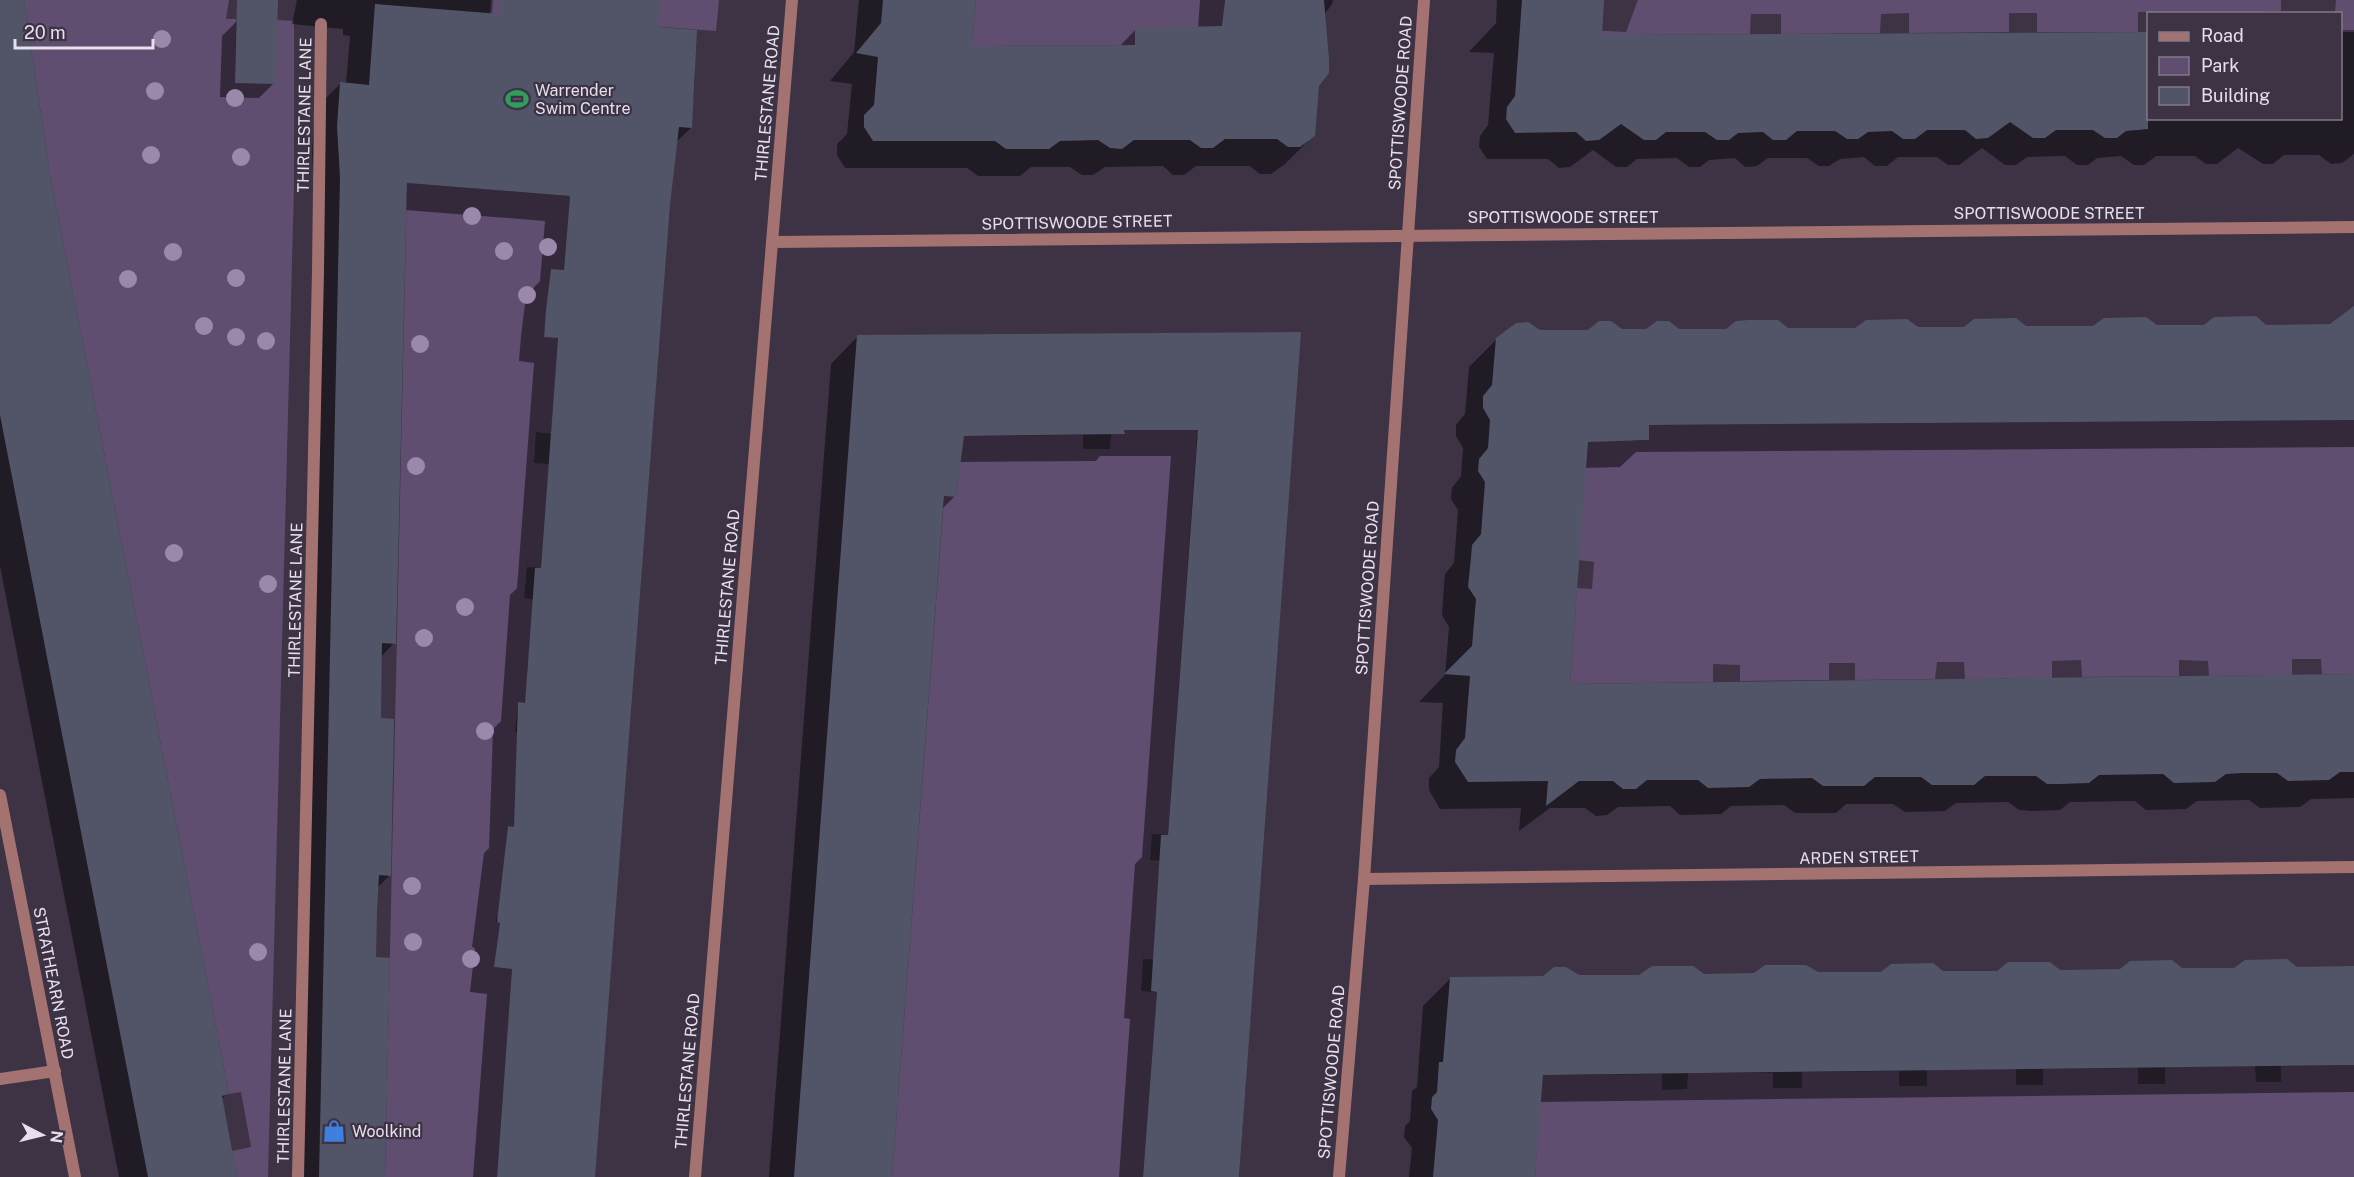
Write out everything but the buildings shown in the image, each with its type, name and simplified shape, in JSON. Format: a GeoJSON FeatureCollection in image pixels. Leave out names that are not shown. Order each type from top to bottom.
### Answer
{"type":"FeatureCollection","features":[{"type":"Feature","properties":{"kind":"street","name":"THIRLESTANE ROAD"},"geometry":{"type":"LineString","coordinates":[[695,1177],[792,0]]}},
{"type":"Feature","properties":{"kind":"street","name":"SPOTTISWOODE ROAD"},"geometry":{"type":"LineString","coordinates":[[1339,1177],[1364,879],[1424,0]]}},
{"type":"Feature","properties":{"kind":"street","name":"THIRLESTANE LANE"},"geometry":{"type":"LineString","coordinates":[[298,1177],[318,295],[321,24]]}},
{"type":"Feature","properties":{"kind":"street","name":"SPOTTISWOODE STREET"},"geometry":{"type":"LineString","coordinates":[[772,242],[2354,226]]}},
{"type":"Feature","properties":{"kind":"street","name":"STRATHEARN ROAD"},"geometry":{"type":"LineString","coordinates":[[0,797],[75,1177]]}},
{"type":"Feature","properties":{"kind":"street","name":"ARDEN STREET"},"geometry":{"type":"LineString","coordinates":[[1364,879],[2354,867]]}},
{"type":"Feature","properties":{"kind":"street"},"geometry":{"type":"LineString","coordinates":[[0,1079],[55,1071]]}},
{"type":"Feature","properties":{"kind":"green space"},"geometry":{"type":"Polygon","coordinates":[[[24,0],[229,0],[226,19],[236,19],[235,83],[277,20],[294,21],[294,186],[268,1177],[237,1177],[232,1151],[251,1147],[241,1092],[229,1094],[50,175],[24,0]]]}},
{"type":"Feature","properties":{"kind":"green space"},"geometry":{"type":"Polygon","coordinates":[[[493,0],[659,2],[660,0],[719,0],[716,31],[492,14],[493,0]]]}},
{"type":"Feature","properties":{"kind":"green space"},"geometry":{"type":"Polygon","coordinates":[[[976,0],[1225,0],[1223,23],[1233,44],[1159,28],[1136,28],[1135,45],[984,46],[970,64],[976,0]]]}},
{"type":"Feature","properties":{"kind":"green space"},"geometry":{"type":"Polygon","coordinates":[[[1638,0],[2281,0],[2281,11],[2138,12],[2138,32],[2037,32],[2037,13],[2009,13],[2009,32],[1909,33],[1909,13],[1881,14],[1880,33],[1781,34],[1781,14],[1751,14],[1750,34],[1635,35],[1634,52],[1589,30],[1626,32],[1638,0]]]}},
{"type":"Feature","properties":{"kind":"green space"},"geometry":{"type":"Polygon","coordinates":[[[2336,0],[2354,0],[2354,30],[2342,30],[2342,12],[2335,12],[2336,0]]]}},
{"type":"Feature","properties":{"kind":"green space"},"geometry":{"type":"Polygon","coordinates":[[[407,183],[570,196],[564,270],[551,269],[544,336],[558,338],[551,434],[536,432],[534,463],[549,464],[541,568],[527,567],[524,598],[539,600],[528,661],[527,675],[531,703],[518,703],[515,732],[530,734],[515,795],[515,803],[524,804],[523,828],[508,827],[506,843],[516,917],[497,916],[496,922],[516,924],[494,967],[512,969],[497,1177],[385,1177],[407,183]]]}},
{"type":"Feature","properties":{"kind":"green space"},"geometry":{"type":"Polygon","coordinates":[[[950,420],[968,436],[1083,435],[1083,449],[1110,449],[1111,434],[1124,434],[1124,430],[1195,423],[1202,433],[1197,437],[1168,835],[1152,834],[1150,860],[1166,861],[1159,960],[1143,959],[1141,991],[1157,992],[1143,1177],[892,1177],[944,496],[956,497],[958,481],[950,420]]]}},
{"type":"Feature","properties":{"kind":"green space"},"geometry":{"type":"Polygon","coordinates":[[[2354,420],[2354,674],[2322,674],[2321,659],[2292,659],[2292,675],[2209,676],[2208,661],[2179,660],[2179,676],[2082,677],[2081,660],[2052,661],[2052,678],[1965,679],[1964,662],[1937,662],[1935,679],[1855,680],[1855,663],[1829,663],[1829,680],[1740,681],[1740,665],[1713,664],[1713,682],[1570,684],[1577,588],[1592,589],[1594,562],[1578,560],[1575,426],[1635,441],[1649,440],[1649,425],[2354,420]]]}},
{"type":"Feature","properties":{"kind":"green space"},"geometry":{"type":"Polygon","coordinates":[[[1543,1058],[1552,1058],[1566,1075],[1662,1074],[1662,1090],[1687,1089],[1688,1073],[1773,1073],[1773,1088],[1802,1088],[1802,1072],[1899,1071],[1899,1086],[1927,1086],[1927,1070],[2016,1069],[2016,1085],[2043,1085],[2043,1069],[2138,1068],[2138,1084],[2165,1084],[2165,1067],[2255,1066],[2256,1082],[2281,1082],[2281,1066],[2354,1065],[2354,1177],[1535,1177],[1543,1058]]]}},
{"type":"Feature","properties":{"kind":"place","name":"Warrender Swim Centre"},"geometry":{"type":"Point","coordinates":[517,99]}},
{"type":"Feature","properties":{"kind":"place","name":"Woolkind"},"geometry":{"type":"Point","coordinates":[334,1131]}}]}
